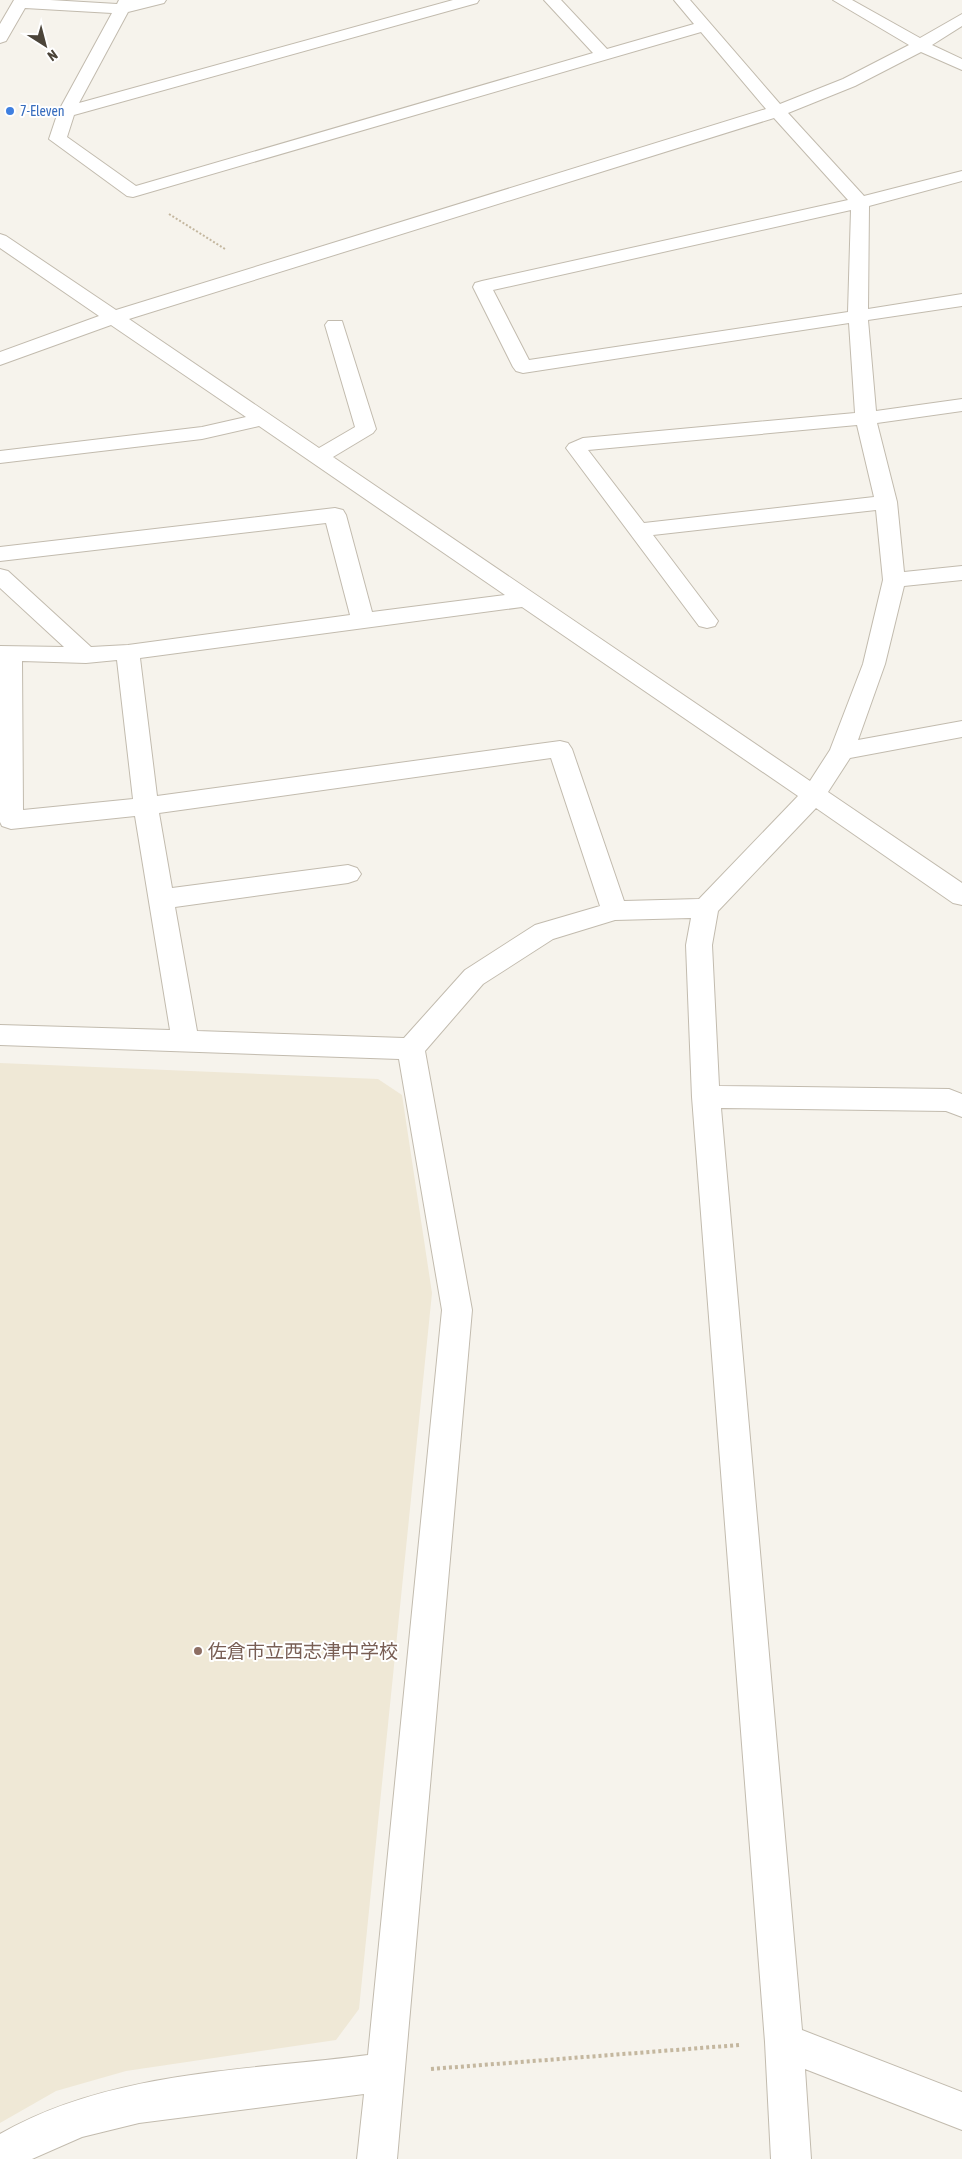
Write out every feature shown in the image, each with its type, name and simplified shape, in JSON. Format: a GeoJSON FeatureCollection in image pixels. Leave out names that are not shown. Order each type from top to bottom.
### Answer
{"type":"FeatureCollection","features":[{"type":"Feature","properties":{"kind":"street"},"geometry":{"type":"LineString","coordinates":[[0,7],[20,4],[125,4],[158,0]]}},
{"type":"Feature","properties":{"kind":"street"},"geometry":{"type":"LineString","coordinates":[[66,112],[471,0]]}},
{"type":"Feature","properties":{"kind":"street"},"geometry":{"type":"LineString","coordinates":[[552,0],[603,54]]}},
{"type":"Feature","properties":{"kind":"street"},"geometry":{"type":"LineString","coordinates":[[682,0],[777,111],[860,203],[858,315],[866,418],[886,502],[894,580],[874,664],[842,751],[813,796],[706,908],[699,945],[706,1097],[784,2042],[791,2159]]}},
{"type":"Feature","properties":{"kind":"street"},"geometry":{"type":"LineString","coordinates":[[841,0],[922,46],[962,65]]}},
{"type":"Feature","properties":{"kind":"street"},"geometry":{"type":"LineString","coordinates":[[0,38],[20,4]]}},
{"type":"Feature","properties":{"kind":"street"},"geometry":{"type":"LineString","coordinates":[[125,4],[66,112],[58,139],[133,192],[704,26]]}},
{"type":"Feature","properties":{"kind":"street"},"geometry":{"type":"LineString","coordinates":[[0,359],[114,317],[777,111],[830,92],[922,46],[962,19]]}},
{"type":"Feature","properties":{"kind":"street"},"geometry":{"type":"LineString","coordinates":[[962,176],[860,203],[482,288],[524,367],[962,300]]}},
{"type":"Feature","properties":{"kind":"street"},"geometry":{"type":"LineString","coordinates":[[0,240],[263,419],[317,458],[962,896]]}},
{"type":"Feature","properties":{"kind":"street"},"geometry":{"type":"LineString","coordinates":[[317,458],[366,429],[334,325]]}},
{"type":"Feature","properties":{"kind":"street"},"geometry":{"type":"LineString","coordinates":[[706,621],[576,448],[583,444],[866,418],[962,405]]}},
{"type":"Feature","properties":{"kind":"street"},"geometry":{"type":"LineString","coordinates":[[0,457],[202,433],[263,419]]}},
{"type":"Feature","properties":{"kind":"street"},"geometry":{"type":"LineString","coordinates":[[637,530],[886,502]]}},
{"type":"Feature","properties":{"kind":"street"},"geometry":{"type":"LineString","coordinates":[[0,554],[335,515],[363,622]]}},
{"type":"Feature","properties":{"kind":"street"},"geometry":{"type":"LineString","coordinates":[[894,580],[962,573]]}},
{"type":"Feature","properties":{"kind":"street"},"geometry":{"type":"LineString","coordinates":[[0,576],[86,655]]}},
{"type":"Feature","properties":{"kind":"street"},"geometry":{"type":"LineString","coordinates":[[527,599],[128,652],[86,655],[5,653],[12,820],[146,806],[560,749],[614,911]]}},
{"type":"Feature","properties":{"kind":"street"},"geometry":{"type":"LineString","coordinates":[[128,652],[146,806],[163,899],[185,1042]]}},
{"type":"Feature","properties":{"kind":"street"},"geometry":{"type":"LineString","coordinates":[[842,751],[962,730]]}},
{"type":"Feature","properties":{"kind":"street"},"geometry":{"type":"LineString","coordinates":[[163,899],[348,874]]}},
{"type":"Feature","properties":{"kind":"street"},"geometry":{"type":"LineString","coordinates":[[0,1035],[411,1048],[474,977],[544,932],[614,911],[706,908]]}},
{"type":"Feature","properties":{"kind":"street"},"geometry":{"type":"LineString","coordinates":[[377,2159],[457,1310],[411,1048]]}},
{"type":"Feature","properties":{"kind":"street"},"geometry":{"type":"LineString","coordinates":[[706,1097],[949,1100],[962,1106]]}},
{"type":"Feature","properties":{"kind":"street"},"geometry":{"type":"LineString","coordinates":[[784,2042],[962,2111]]}},
{"type":"Feature","properties":{"kind":"street"},"geometry":{"type":"LineString","coordinates":[[0,2156],[22,2142],[71,2120],[133,2103],[384,2072]]}},
{"type":"Feature","properties":{"kind":"path"},"geometry":{"type":"LineString","coordinates":[[133,192],[262,272]]}},
{"type":"Feature","properties":{"kind":"path"},"geometry":{"type":"LineString","coordinates":[[384,2072],[784,2042]]}},
{"type":"Feature","properties":{"kind":"shaded area","name":"佐倉市立西志津中学校"},"geometry":{"type":"Polygon","coordinates":[[[0,1063],[378,1079],[402,1095],[432,1293],[359,2009],[336,2040],[126,2071],[56,2091],[0,2123],[0,1063]]]}},
{"type":"Feature","properties":{"kind":"place","name":"7-Eleven"},"geometry":{"type":"Point","coordinates":[10,111]}},
{"type":"Feature","properties":{"kind":"place","name":"佐倉市立西志津中学校"},"geometry":{"type":"Point","coordinates":[198,1651]}}]}
